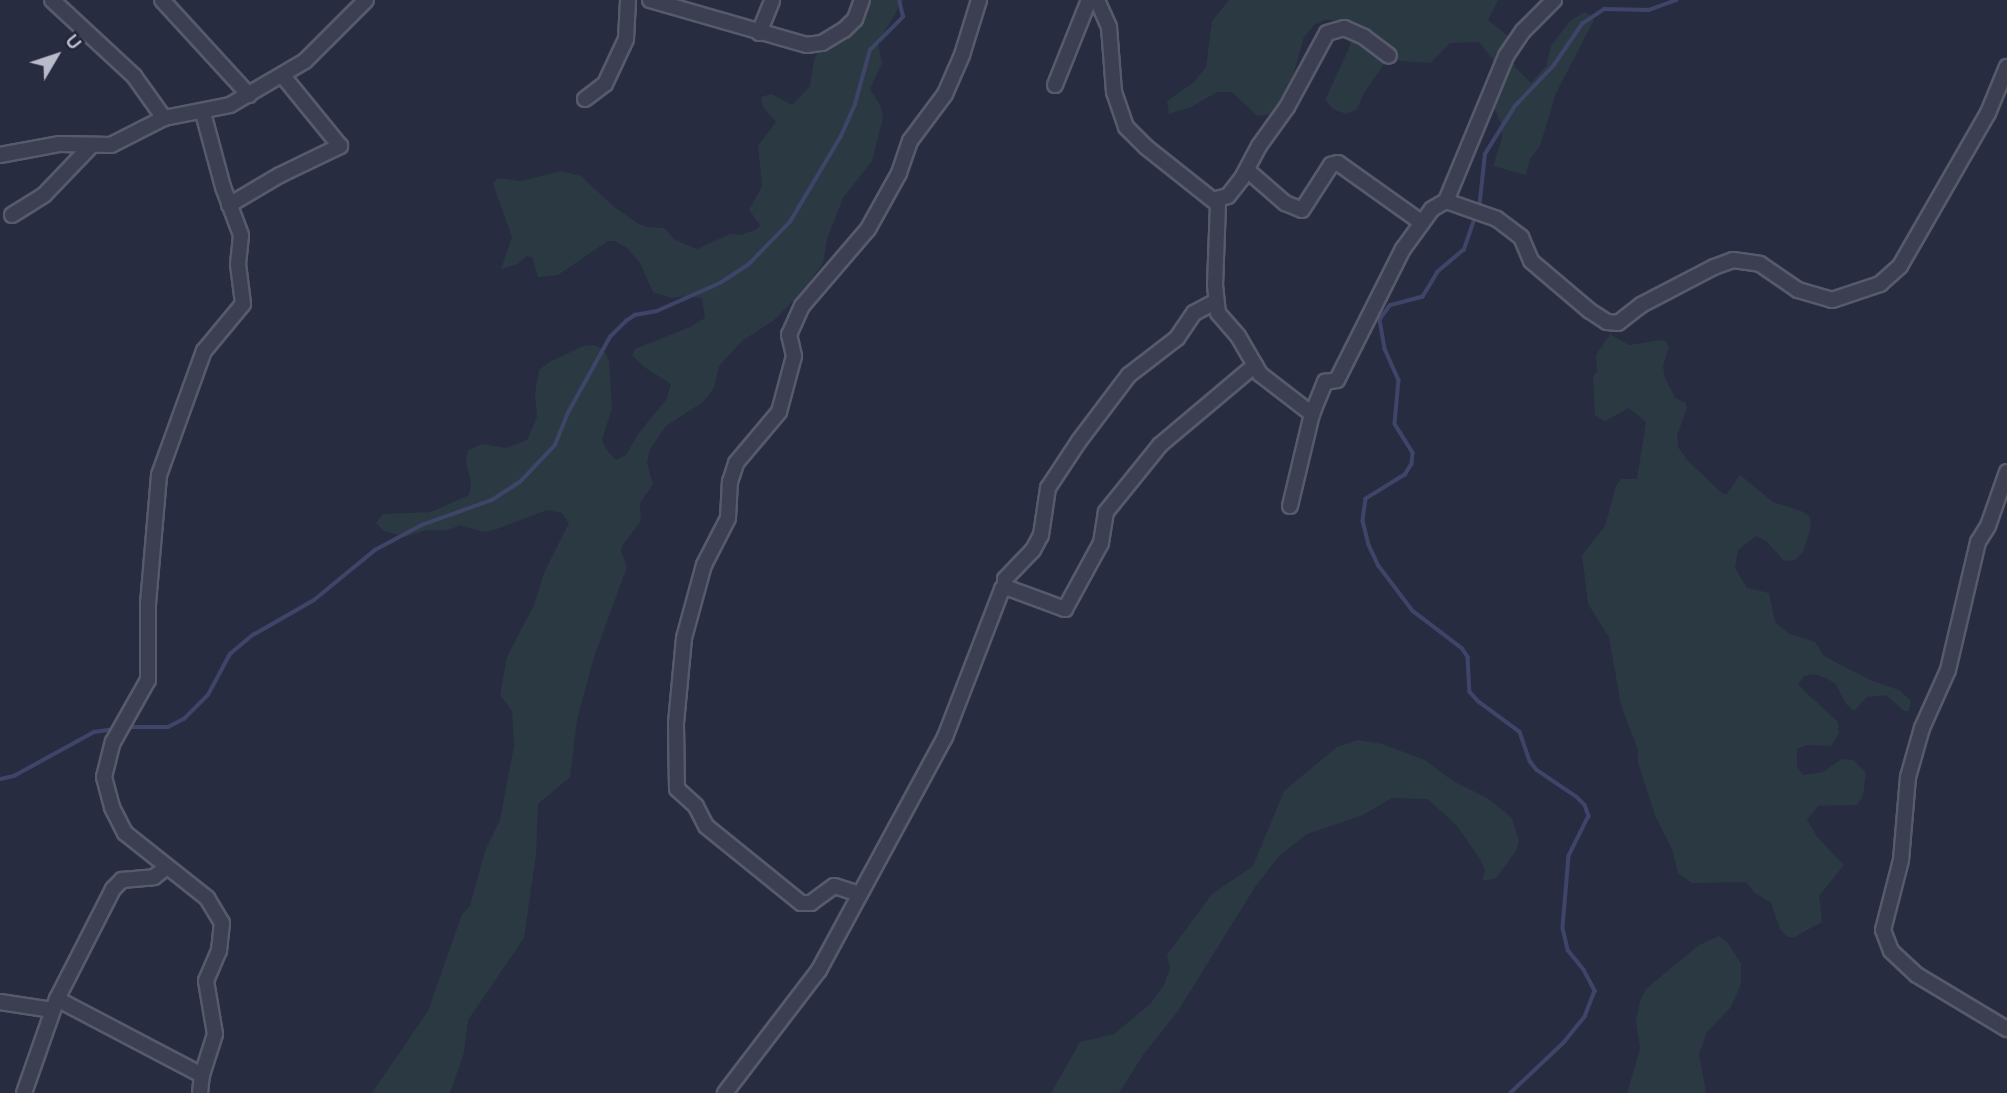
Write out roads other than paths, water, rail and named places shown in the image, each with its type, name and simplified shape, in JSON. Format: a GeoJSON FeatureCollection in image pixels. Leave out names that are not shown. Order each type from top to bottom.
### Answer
{"type":"FeatureCollection","features":[{"type":"Feature","properties":{"kind":"street"},"geometry":{"type":"LineString","coordinates":[[52,0],[134,76],[164,118]]}},
{"type":"Feature","properties":{"kind":"street"},"geometry":{"type":"LineString","coordinates":[[162,0],[249,95]]}},
{"type":"Feature","properties":{"kind":"street"},"geometry":{"type":"LineString","coordinates":[[0,155],[60,144],[92,145],[118,142],[164,118],[203,113],[249,95],[305,61],[366,0]]}},
{"type":"Feature","properties":{"kind":"street"},"geometry":{"type":"LineString","coordinates":[[585,99],[605,84],[625,39],[628,0]]}},
{"type":"Feature","properties":{"kind":"street"},"geometry":{"type":"LineString","coordinates":[[650,0],[796,44],[822,43],[855,19],[862,0]]}},
{"type":"Feature","properties":{"kind":"street"},"geometry":{"type":"LineString","coordinates":[[759,33],[772,0]]}},
{"type":"Feature","properties":{"kind":"street"},"geometry":{"type":"LineString","coordinates":[[859,894],[834,886],[810,903],[801,903],[706,826],[696,806],[677,789],[676,723],[684,638],[704,565],[728,519],[730,482],[736,463],[779,412],[794,356],[789,335],[802,306],[868,229],[899,173],[910,141],[945,94],[962,55],[979,0]]}},
{"type":"Feature","properties":{"kind":"street"},"geometry":{"type":"LineString","coordinates":[[1055,85],[1089,0]]}},
{"type":"Feature","properties":{"kind":"street"},"geometry":{"type":"LineString","coordinates":[[1097,0],[1109,27],[1114,92],[1126,127],[1146,147],[1216,199],[1220,217],[1215,302],[1218,313],[1238,336],[1261,374],[1312,414]]}},
{"type":"Feature","properties":{"kind":"street"},"geometry":{"type":"LineString","coordinates":[[1290,506],[1312,414],[1325,382],[1336,380],[1403,249],[1432,209],[1446,201],[1506,56],[1523,32],[1554,0]]}},
{"type":"Feature","properties":{"kind":"street"},"geometry":{"type":"LineString","coordinates":[[1216,199],[1228,196],[1247,170],[1331,30],[1344,28],[1364,37],[1389,56]]}},
{"type":"Feature","properties":{"kind":"street"},"geometry":{"type":"LineString","coordinates":[[1446,201],[1497,219],[1521,237],[1531,261],[1607,322],[1618,323],[1634,309],[1714,267],[1733,260],[1760,264],[1798,290],[1832,300],[1880,284],[1900,266],[1988,113],[2007,67]]}},
{"type":"Feature","properties":{"kind":"street"},"geometry":{"type":"LineString","coordinates":[[229,205],[280,175],[341,146],[283,76]]}},
{"type":"Feature","properties":{"kind":"street"},"geometry":{"type":"LineString","coordinates":[[200,1093],[202,1075],[215,1034],[206,981],[219,951],[222,923],[207,898],[125,833],[112,807],[104,776],[113,742],[148,680],[148,604],[159,475],[204,351],[243,304],[238,264],[241,235],[229,205],[203,113]]}},
{"type":"Feature","properties":{"kind":"street"},"geometry":{"type":"LineString","coordinates":[[12,215],[44,195],[92,145]]}},
{"type":"Feature","properties":{"kind":"street"},"geometry":{"type":"LineString","coordinates":[[1247,170],[1285,203],[1302,210],[1331,165],[1338,163],[1422,223]]}},
{"type":"Feature","properties":{"kind":"street"},"geometry":{"type":"LineString","coordinates":[[1005,588],[1005,579],[1033,550],[1041,535],[1048,488],[1079,441],[1129,375],[1181,334],[1194,313],[1215,302]]}},
{"type":"Feature","properties":{"kind":"street"},"geometry":{"type":"LineString","coordinates":[[1005,588],[1065,609],[1101,543],[1106,512],[1160,445],[1255,365]]}},
{"type":"Feature","properties":{"kind":"street"},"geometry":{"type":"LineString","coordinates":[[2007,472],[1988,526],[1978,542],[1948,670],[1922,728],[1908,777],[1900,860],[1884,930],[1891,951],[1917,975],[2007,1029]]}},
{"type":"Feature","properties":{"kind":"street"},"geometry":{"type":"LineString","coordinates":[[725,1093],[813,979],[945,737],[1000,592],[1005,588]]}},
{"type":"Feature","properties":{"kind":"street"},"geometry":{"type":"LineString","coordinates":[[24,1093],[55,1005],[118,883],[129,877],[154,877],[167,867]]}},
{"type":"Feature","properties":{"kind":"street"},"geometry":{"type":"LineString","coordinates":[[0,1002],[55,1005],[202,1075]]}},
{"type":"Feature","properties":{"kind":"waterway"},"geometry":{"type":"LineString","coordinates":[[127,727],[168,727],[184,719],[208,695],[230,654],[253,635],[314,600],[375,550],[422,525],[492,500],[520,482],[555,445],[569,411],[610,337],[626,321],[635,315],[657,311],[720,283],[748,265],[790,222],[841,136],[855,104],[870,50],[903,17],[899,0]]}},
{"type":"Feature","properties":{"kind":"waterway"},"geometry":{"type":"LineString","coordinates":[[1479,209],[1485,154],[1515,106],[1554,65],[1582,24],[1604,9],[1649,10],[1676,0]]}},
{"type":"Feature","properties":{"kind":"waterway"},"geometry":{"type":"LineString","coordinates":[[1476,216],[1464,250],[1438,272],[1423,297],[1390,306],[1380,320],[1385,349],[1399,380],[1395,424],[1413,453],[1412,464],[1405,475],[1366,499],[1363,521],[1369,545],[1379,566],[1413,611],[1462,648],[1468,657],[1470,692],[1520,732],[1530,761],[1537,770],[1577,797],[1585,805],[1589,816],[1569,856],[1563,928],[1568,950],[1584,970],[1595,991],[1585,1017],[1565,1042],[1511,1093]]}},
{"type":"Feature","properties":{"kind":"waterway"},"geometry":{"type":"LineString","coordinates":[[0,779],[14,776],[94,732],[115,729]]}}]}
